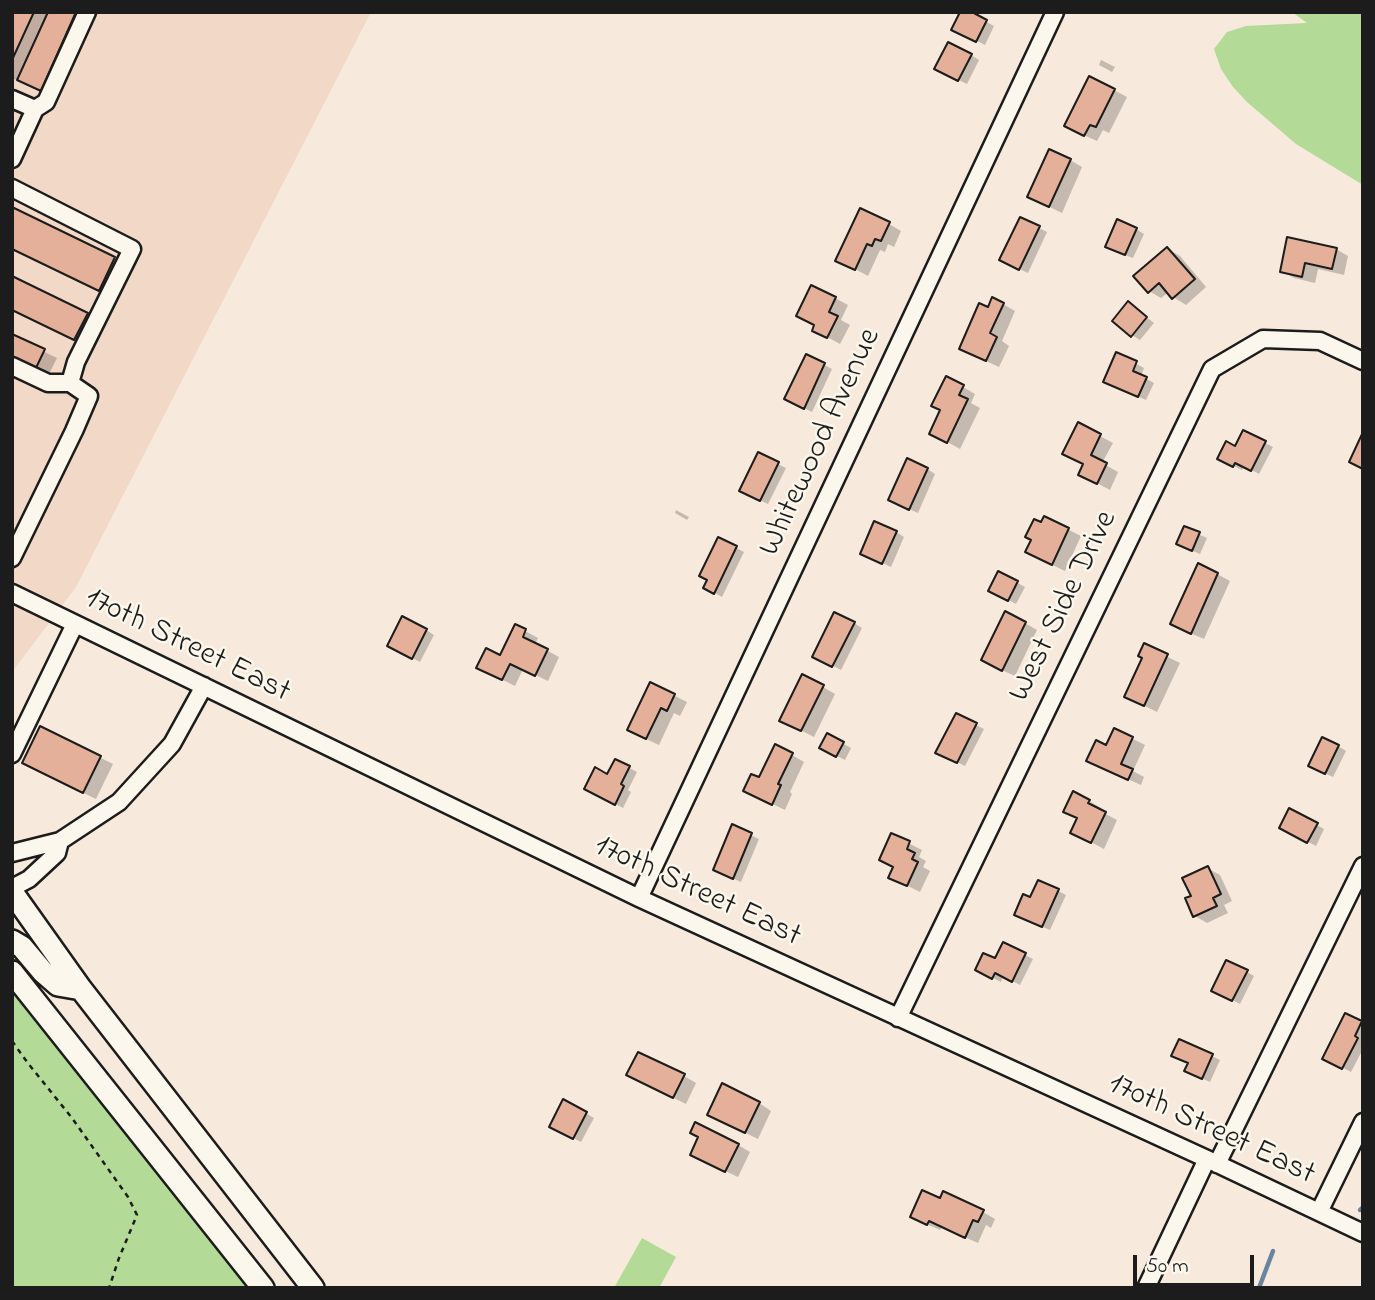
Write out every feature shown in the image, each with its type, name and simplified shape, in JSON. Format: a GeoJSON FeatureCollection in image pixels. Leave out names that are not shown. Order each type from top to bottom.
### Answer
{"type":"FeatureCollection","features":[{"type":"Feature","properties":{"kind":"main road"},"geometry":{"type":"LineString","coordinates":[[12,890],[81,989],[313,1288]]}},
{"type":"Feature","properties":{"kind":"main road"},"geometry":{"type":"LineString","coordinates":[[12,941],[22,947],[58,985],[81,989]]}},
{"type":"Feature","properties":{"kind":"main road"},"geometry":{"type":"LineString","coordinates":[[12,972],[262,1288]]}},
{"type":"Feature","properties":{"kind":"street"},"geometry":{"type":"LineString","coordinates":[[12,159],[35,110],[46,102],[87,12]]}},
{"type":"Feature","properties":{"kind":"street","name":"Whitewood Avenue"},"geometry":{"type":"LineString","coordinates":[[639,898],[1055,12]]}},
{"type":"Feature","properties":{"kind":"street"},"geometry":{"type":"LineString","coordinates":[[12,99],[35,110]]}},
{"type":"Feature","properties":{"kind":"street"},"geometry":{"type":"LineString","coordinates":[[12,188],[132,249],[76,362],[70,383]]}},
{"type":"Feature","properties":{"kind":"street","name":"West Side Drive"},"geometry":{"type":"LineString","coordinates":[[898,1018],[1212,369],[1263,339],[1320,341],[1363,361]]}},
{"type":"Feature","properties":{"kind":"street"},"geometry":{"type":"LineString","coordinates":[[12,366],[48,383],[70,383],[89,396],[12,558]]}},
{"type":"Feature","properties":{"kind":"street","name":"170th Street East"},"geometry":{"type":"LineString","coordinates":[[12,593],[639,898],[1363,1233]]}},
{"type":"Feature","properties":{"kind":"street"},"geometry":{"type":"LineString","coordinates":[[12,754],[75,624]]}},
{"type":"Feature","properties":{"kind":"street"},"geometry":{"type":"LineString","coordinates":[[12,853],[60,841],[119,802],[172,744],[204,687]]}},
{"type":"Feature","properties":{"kind":"street"},"geometry":{"type":"LineString","coordinates":[[12,890],[29,879],[57,853],[60,841]]}},
{"type":"Feature","properties":{"kind":"street"},"geometry":{"type":"LineString","coordinates":[[1146,1288],[1363,866]]}},
{"type":"Feature","properties":{"kind":"street"},"geometry":{"type":"LineString","coordinates":[[1319,1212],[1363,1122]]}},
{"type":"Feature","properties":{"kind":"path"},"geometry":{"type":"LineString","coordinates":[[12,1041],[72,1118],[137,1215],[109,1288]]}},
{"type":"Feature","properties":{"kind":"shaded area"},"geometry":{"type":"Polygon","coordinates":[[[12,12],[371,12],[76,587],[12,672],[12,12]]]}},
{"type":"Feature","properties":{"kind":"green space"},"geometry":{"type":"Polygon","coordinates":[[[1292,12],[1363,12],[1363,185],[1296,144],[1247,102],[1221,69],[1214,49],[1227,32],[1246,26],[1307,23],[1292,12]]]}},
{"type":"Feature","properties":{"kind":"green space"},"geometry":{"type":"Polygon","coordinates":[[[12,965],[264,1288],[12,1288],[12,965]]]}},
{"type":"Feature","properties":{"kind":"green space"},"geometry":{"type":"Polygon","coordinates":[[[642,1238],[676,1257],[659,1288],[614,1288],[642,1238]]]}},
{"type":"Feature","properties":{"kind":"building"},"geometry":{"type":"Polygon","coordinates":[[[12,12],[34,12],[12,60],[12,12]]]}},
{"type":"Feature","properties":{"kind":"building"},"geometry":{"type":"Polygon","coordinates":[[[48,12],[76,12],[41,91],[17,80],[48,12]]]}},
{"type":"Feature","properties":{"kind":"building"},"geometry":{"type":"Polygon","coordinates":[[[960,12],[972,12],[987,20],[976,42],[951,30],[960,12]]]}},
{"type":"Feature","properties":{"kind":"building"},"geometry":{"type":"Polygon","coordinates":[[[948,42],[972,54],[958,81],[934,69],[948,42]]]}},
{"type":"Feature","properties":{"kind":"building"},"geometry":{"type":"Polygon","coordinates":[[[1089,76],[1115,89],[1096,127],[1090,125],[1084,136],[1064,126],[1089,76]]]}},
{"type":"Feature","properties":{"kind":"building"},"geometry":{"type":"Polygon","coordinates":[[[1049,149],[1071,159],[1049,207],[1027,197],[1049,149]]]}},
{"type":"Feature","properties":{"kind":"building"},"geometry":{"type":"Polygon","coordinates":[[[12,207],[115,257],[99,291],[12,249],[12,207]]]}},
{"type":"Feature","properties":{"kind":"building"},"geometry":{"type":"Polygon","coordinates":[[[860,208],[890,222],[881,241],[875,239],[872,246],[867,244],[855,270],[835,261],[860,208]]]}},
{"type":"Feature","properties":{"kind":"building"},"geometry":{"type":"Polygon","coordinates":[[[1020,217],[1040,226],[1019,270],[999,260],[1020,217]]]}},
{"type":"Feature","properties":{"kind":"building"},"geometry":{"type":"Polygon","coordinates":[[[1117,219],[1137,228],[1125,255],[1105,247],[1117,219]]]}},
{"type":"Feature","properties":{"kind":"building"},"geometry":{"type":"Polygon","coordinates":[[[1287,237],[1337,248],[1332,269],[1305,263],[1302,277],[1280,272],[1287,237]]]}},
{"type":"Feature","properties":{"kind":"building"},"geometry":{"type":"Polygon","coordinates":[[[1167,247],[1195,279],[1172,299],[1159,283],[1148,293],[1133,276],[1167,247]]]}},
{"type":"Feature","properties":{"kind":"building"},"geometry":{"type":"Polygon","coordinates":[[[12,276],[88,313],[74,340],[12,310],[12,276]]]}},
{"type":"Feature","properties":{"kind":"building"},"geometry":{"type":"Polygon","coordinates":[[[811,285],[836,297],[829,312],[838,316],[827,338],[812,331],[814,325],[796,316],[811,285]]]}},
{"type":"Feature","properties":{"kind":"building"},"geometry":{"type":"Polygon","coordinates":[[[992,297],[1004,303],[990,333],[997,337],[986,361],[959,349],[979,303],[988,307],[992,297]]]}},
{"type":"Feature","properties":{"kind":"building"},"geometry":{"type":"Polygon","coordinates":[[[1128,301],[1147,317],[1131,337],[1112,321],[1128,301]]]}},
{"type":"Feature","properties":{"kind":"building"},"geometry":{"type":"Polygon","coordinates":[[[12,334],[45,349],[35,370],[12,360],[12,334]]]}},
{"type":"Feature","properties":{"kind":"building"},"geometry":{"type":"Polygon","coordinates":[[[1116,352],[1137,361],[1133,371],[1147,377],[1138,397],[1103,382],[1116,352]]]}},
{"type":"Feature","properties":{"kind":"building"},"geometry":{"type":"Polygon","coordinates":[[[806,354],[825,363],[804,409],[784,399],[806,354]]]}},
{"type":"Feature","properties":{"kind":"building"},"geometry":{"type":"Polygon","coordinates":[[[946,376],[964,385],[959,395],[968,399],[947,443],[929,434],[940,410],[931,406],[946,376]]]}},
{"type":"Feature","properties":{"kind":"building"},"geometry":{"type":"Polygon","coordinates":[[[1078,422],[1101,434],[1091,455],[1107,463],[1097,484],[1078,475],[1083,464],[1062,454],[1078,422]]]}},
{"type":"Feature","properties":{"kind":"building"},"geometry":{"type":"Polygon","coordinates":[[[1243,430],[1266,441],[1251,471],[1235,463],[1233,467],[1217,459],[1226,441],[1235,446],[1243,430]]]}},
{"type":"Feature","properties":{"kind":"building"},"geometry":{"type":"Polygon","coordinates":[[[1363,432],[1363,469],[1349,462],[1363,432]]]}},
{"type":"Feature","properties":{"kind":"building"},"geometry":{"type":"Polygon","coordinates":[[[758,452],[779,462],[760,501],[739,491],[758,452]]]}},
{"type":"Feature","properties":{"kind":"building"},"geometry":{"type":"Polygon","coordinates":[[[907,458],[928,468],[909,510],[888,500],[907,458]]]}},
{"type":"Feature","properties":{"kind":"building"},"geometry":{"type":"Polygon","coordinates":[[[1044,516],[1069,528],[1052,565],[1025,552],[1031,540],[1025,537],[1034,519],[1041,522],[1044,516]]]}},
{"type":"Feature","properties":{"kind":"building"},"geometry":{"type":"Polygon","coordinates":[[[874,521],[897,531],[882,564],[860,554],[874,521]]]}},
{"type":"Feature","properties":{"kind":"building"},"geometry":{"type":"Polygon","coordinates":[[[1184,526],[1200,532],[1192,551],[1176,544],[1184,526]]]}},
{"type":"Feature","properties":{"kind":"building"},"geometry":{"type":"Polygon","coordinates":[[[718,537],[737,546],[714,594],[703,588],[707,580],[699,576],[718,537]]]}},
{"type":"Feature","properties":{"kind":"building"},"geometry":{"type":"Polygon","coordinates":[[[1198,563],[1218,573],[1191,634],[1170,624],[1198,563]]]}},
{"type":"Feature","properties":{"kind":"building"},"geometry":{"type":"Polygon","coordinates":[[[998,571],[1018,581],[1008,601],[988,591],[998,571]]]}},
{"type":"Feature","properties":{"kind":"building"},"geometry":{"type":"Polygon","coordinates":[[[1005,611],[1026,622],[1002,671],[981,660],[1005,611]]]}},
{"type":"Feature","properties":{"kind":"building"},"geometry":{"type":"Polygon","coordinates":[[[834,612],[855,622],[832,667],[812,657],[834,612]]]}},
{"type":"Feature","properties":{"kind":"building"},"geometry":{"type":"Polygon","coordinates":[[[402,616],[427,629],[412,659],[387,646],[402,616]]]}},
{"type":"Feature","properties":{"kind":"building"},"geometry":{"type":"Polygon","coordinates":[[[515,624],[526,629],[523,637],[548,649],[535,676],[510,664],[502,680],[476,668],[486,648],[500,655],[515,624]]]}},
{"type":"Feature","properties":{"kind":"building"},"geometry":{"type":"Polygon","coordinates":[[[1144,643],[1168,654],[1144,706],[1124,697],[1142,658],[1138,656],[1144,643]]]}},
{"type":"Feature","properties":{"kind":"building"},"geometry":{"type":"Polygon","coordinates":[[[802,674],[824,685],[801,731],[779,721],[802,674]]]}},
{"type":"Feature","properties":{"kind":"building"},"geometry":{"type":"Polygon","coordinates":[[[650,682],[675,694],[667,711],[661,708],[646,739],[627,730],[650,682]]]}},
{"type":"Feature","properties":{"kind":"building"},"geometry":{"type":"Polygon","coordinates":[[[956,713],[977,723],[957,763],[935,753],[956,713]]]}},
{"type":"Feature","properties":{"kind":"building"},"geometry":{"type":"Polygon","coordinates":[[[40,726],[101,756],[83,793],[22,763],[40,726]]]}},
{"type":"Feature","properties":{"kind":"building"},"geometry":{"type":"Polygon","coordinates":[[[1114,728],[1133,737],[1121,764],[1133,769],[1128,780],[1086,761],[1096,740],[1106,745],[1114,728]]]}},
{"type":"Feature","properties":{"kind":"building"},"geometry":{"type":"Polygon","coordinates":[[[827,733],[844,742],[836,757],[819,748],[827,733]]]}},
{"type":"Feature","properties":{"kind":"building"},"geometry":{"type":"Polygon","coordinates":[[[1322,737],[1339,745],[1325,774],[1308,766],[1322,737]]]}},
{"type":"Feature","properties":{"kind":"building"},"geometry":{"type":"Polygon","coordinates":[[[775,744],[793,753],[778,784],[781,785],[772,805],[743,791],[751,774],[759,777],[775,744]]]}},
{"type":"Feature","properties":{"kind":"building"},"geometry":{"type":"Polygon","coordinates":[[[615,759],[630,766],[615,805],[584,789],[595,767],[607,774],[615,759]]]}},
{"type":"Feature","properties":{"kind":"building"},"geometry":{"type":"Polygon","coordinates":[[[1073,791],[1106,812],[1091,843],[1070,833],[1077,818],[1063,812],[1073,791]]]}},
{"type":"Feature","properties":{"kind":"building"},"geometry":{"type":"Polygon","coordinates":[[[1289,808],[1318,823],[1307,843],[1279,828],[1289,808]]]}},
{"type":"Feature","properties":{"kind":"building"},"geometry":{"type":"Polygon","coordinates":[[[732,824],[752,833],[733,879],[713,870],[732,824]]]}},
{"type":"Feature","properties":{"kind":"building"},"geometry":{"type":"Polygon","coordinates":[[[891,833],[910,841],[907,849],[915,853],[912,859],[918,862],[907,886],[888,878],[893,867],[879,860],[891,833]]]}},
{"type":"Feature","properties":{"kind":"building"},"geometry":{"type":"Polygon","coordinates":[[[1208,866],[1221,894],[1213,898],[1217,906],[1193,917],[1185,898],[1191,896],[1182,878],[1208,866]]]}},
{"type":"Feature","properties":{"kind":"building"},"geometry":{"type":"Polygon","coordinates":[[[1038,880],[1059,889],[1042,927],[1014,915],[1023,894],[1030,897],[1038,880]]]}},
{"type":"Feature","properties":{"kind":"building"},"geometry":{"type":"Polygon","coordinates":[[[1003,942],[1026,953],[1012,982],[995,973],[992,979],[975,970],[983,953],[995,958],[1003,942]]]}},
{"type":"Feature","properties":{"kind":"building"},"geometry":{"type":"Polygon","coordinates":[[[1226,960],[1248,970],[1232,1001],[1211,991],[1226,960]]]}},
{"type":"Feature","properties":{"kind":"building"},"geometry":{"type":"Polygon","coordinates":[[[1345,1013],[1362,1021],[1355,1036],[1358,1038],[1342,1069],[1322,1059],[1345,1013]]]}},
{"type":"Feature","properties":{"kind":"building"},"geometry":{"type":"Polygon","coordinates":[[[1179,1039],[1213,1054],[1202,1079],[1184,1071],[1188,1063],[1171,1056],[1179,1039]]]}},
{"type":"Feature","properties":{"kind":"building"},"geometry":{"type":"Polygon","coordinates":[[[638,1052],[685,1074],[673,1098],[626,1075],[638,1052]]]}},
{"type":"Feature","properties":{"kind":"building"},"geometry":{"type":"Polygon","coordinates":[[[722,1083],[760,1102],[745,1133],[707,1115],[722,1083]]]}},
{"type":"Feature","properties":{"kind":"building"},"geometry":{"type":"Polygon","coordinates":[[[563,1099],[587,1112],[573,1139],[549,1127],[563,1099]]]}},
{"type":"Feature","properties":{"kind":"building"},"geometry":{"type":"Polygon","coordinates":[[[695,1122],[739,1144],[725,1172],[690,1155],[698,1137],[690,1133],[695,1122]]]}},
{"type":"Feature","properties":{"kind":"building"},"geometry":{"type":"Polygon","coordinates":[[[922,1190],[940,1198],[943,1191],[984,1210],[978,1222],[973,1220],[965,1238],[929,1221],[927,1225],[910,1217],[922,1190]]]}},
{"type":"Feature","properties":{"kind":"waterway"},"geometry":{"type":"LineString","coordinates":[[1360,1210],[1363,1207]]}},
{"type":"Feature","properties":{"kind":"waterway"},"geometry":{"type":"LineString","coordinates":[[1259,1288],[1273,1251]]}}]}
